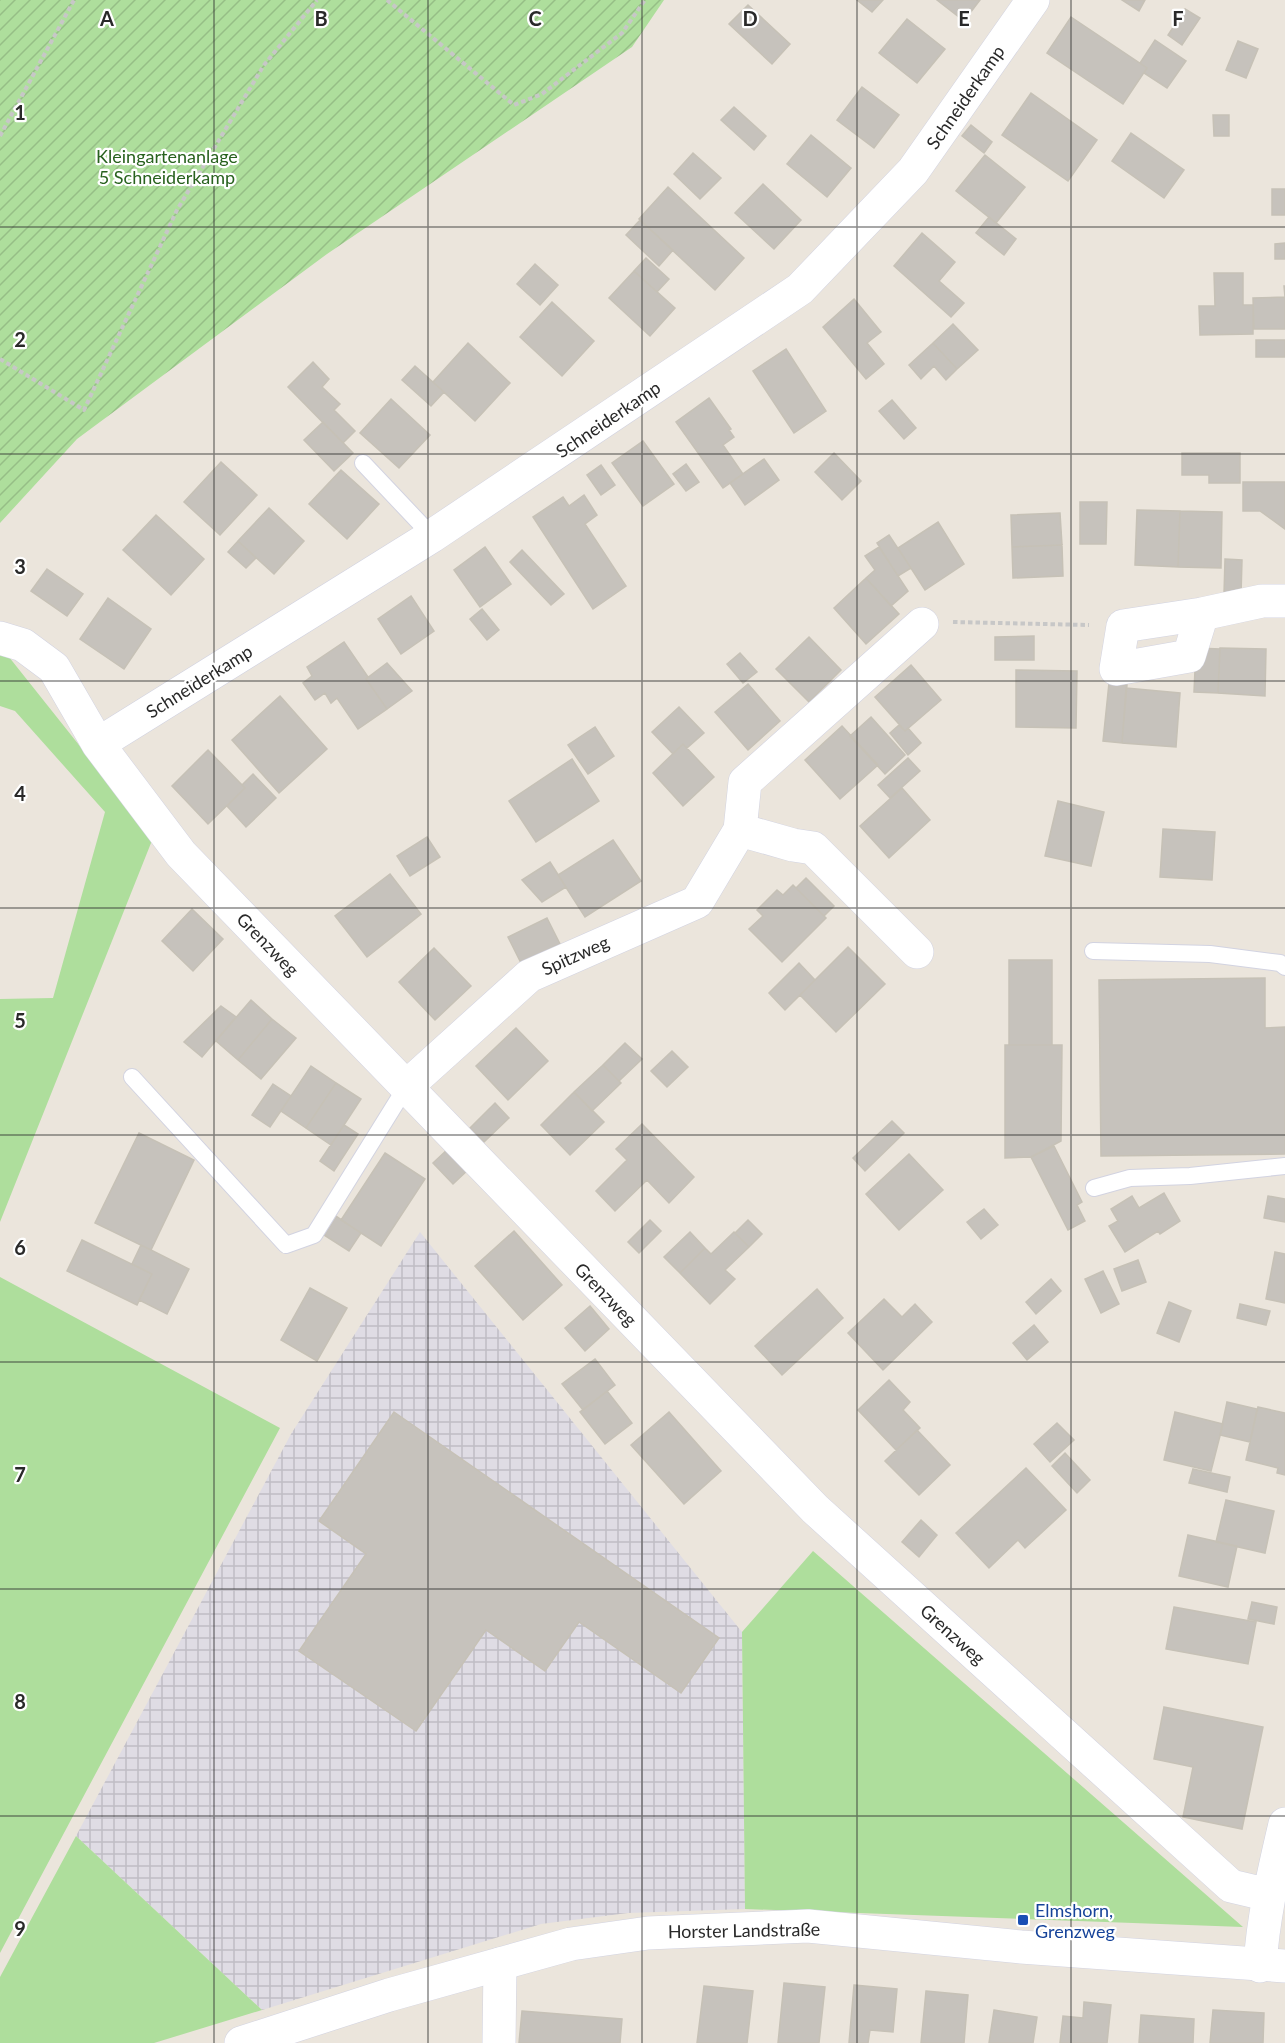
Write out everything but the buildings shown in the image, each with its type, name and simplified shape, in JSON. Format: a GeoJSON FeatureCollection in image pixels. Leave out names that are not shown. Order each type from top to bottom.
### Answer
{"type":"FeatureCollection","features":[{"type":"Feature","properties":{"kind":"street","name":"Schneiderkamp"},"geometry":{"type":"LineString","coordinates":[[98,744],[432,536],[800,289],[913,171],[1033,0]]}},
{"type":"Feature","properties":{"kind":"street"},"geometry":{"type":"LineString","coordinates":[[1202,614],[1189,656],[1116,669],[1123,626],[1202,614],[1262,601],[1285,601]]}},
{"type":"Feature","properties":{"kind":"street","name":"Spitzweg"},"geometry":{"type":"LineString","coordinates":[[406,1087],[529,976],[697,902],[740,830],[745,782],[922,624]]}},
{"type":"Feature","properties":{"kind":"street","name":"Grenzweg"},"geometry":{"type":"LineString","coordinates":[[0,638],[23,645],[54,668],[98,744],[181,854],[814,1509],[1231,1886],[1269,1895]]}},
{"type":"Feature","properties":{"kind":"street"},"geometry":{"type":"LineString","coordinates":[[740,830],[793,845],[813,848],[917,952]]}},
{"type":"Feature","properties":{"kind":"street"},"geometry":{"type":"LineString","coordinates":[[1273,1966],[1262,1940],[1269,1895],[1285,1824]]}},
{"type":"Feature","properties":{"kind":"street","name":"Horster Landstraße"},"geometry":{"type":"LineString","coordinates":[[241,2043],[389,1995],[571,1944],[648,1933],[808,1926],[1021,1947],[1273,1966]]}},
{"type":"Feature","properties":{"kind":"street"},"geometry":{"type":"LineString","coordinates":[[499,2043],[500,1964]]}},
{"type":"Feature","properties":{"kind":"lane"},"geometry":{"type":"LineString","coordinates":[[363,463],[432,536]]}},
{"type":"Feature","properties":{"kind":"lane"},"geometry":{"type":"LineString","coordinates":[[1093,951],[1210,954],[1280,963],[1285,967]]}},
{"type":"Feature","properties":{"kind":"lane"},"geometry":{"type":"LineString","coordinates":[[132,1077],[286,1245],[314,1235],[406,1087]]}},
{"type":"Feature","properties":{"kind":"lane"},"geometry":{"type":"LineString","coordinates":[[1094,1188],[1130,1178],[1190,1176],[1285,1166]]}},
{"type":"Feature","properties":{"kind":"path"},"geometry":{"type":"LineString","coordinates":[[0,136],[74,0]]}},
{"type":"Feature","properties":{"kind":"path"},"geometry":{"type":"LineString","coordinates":[[0,359],[84,410],[177,210],[264,65],[317,0]]}},
{"type":"Feature","properties":{"kind":"path"},"geometry":{"type":"LineString","coordinates":[[387,0],[514,105],[542,94],[622,33],[645,0]]}},
{"type":"Feature","properties":{"kind":"path"},"geometry":{"type":"LineString","coordinates":[[922,624],[954,622],[1123,626]]}},
{"type":"Feature","properties":{"kind":"shaded area"},"geometry":{"type":"Polygon","coordinates":[[[420,1232],[742,1632],[745,1909],[628,1913],[541,1924],[262,2010],[76,1836],[291,1434],[420,1232]]]}},
{"type":"Feature","properties":{"kind":"green space","name":"Kleingartenanlage 5 Schneiderkamp"},"geometry":{"type":"Polygon","coordinates":[[[0,0],[664,0],[632,47],[327,254],[77,439],[0,523],[0,0]]]}},
{"type":"Feature","properties":{"kind":"green space"},"geometry":{"type":"Polygon","coordinates":[[[0,649],[5,652],[153,838],[0,1222],[0,999],[53,998],[105,812],[15,711],[0,706],[0,649]]]}},
{"type":"Feature","properties":{"kind":"green space"},"geometry":{"type":"Polygon","coordinates":[[[0,1277],[280,1428],[0,1953],[0,1277]]]}},
{"type":"Feature","properties":{"kind":"green space"},"geometry":{"type":"Polygon","coordinates":[[[813,1551],[1243,1927],[745,1909],[742,1632],[813,1551]]]}},
{"type":"Feature","properties":{"kind":"green space"},"geometry":{"type":"Polygon","coordinates":[[[76,1836],[262,2010],[154,2043],[0,2043],[0,1977],[76,1836]]]}},
{"type":"Feature","properties":{"kind":"place","name":"Elmshorn, Grenzweg"},"geometry":{"type":"Point","coordinates":[1023,1920]}}]}
